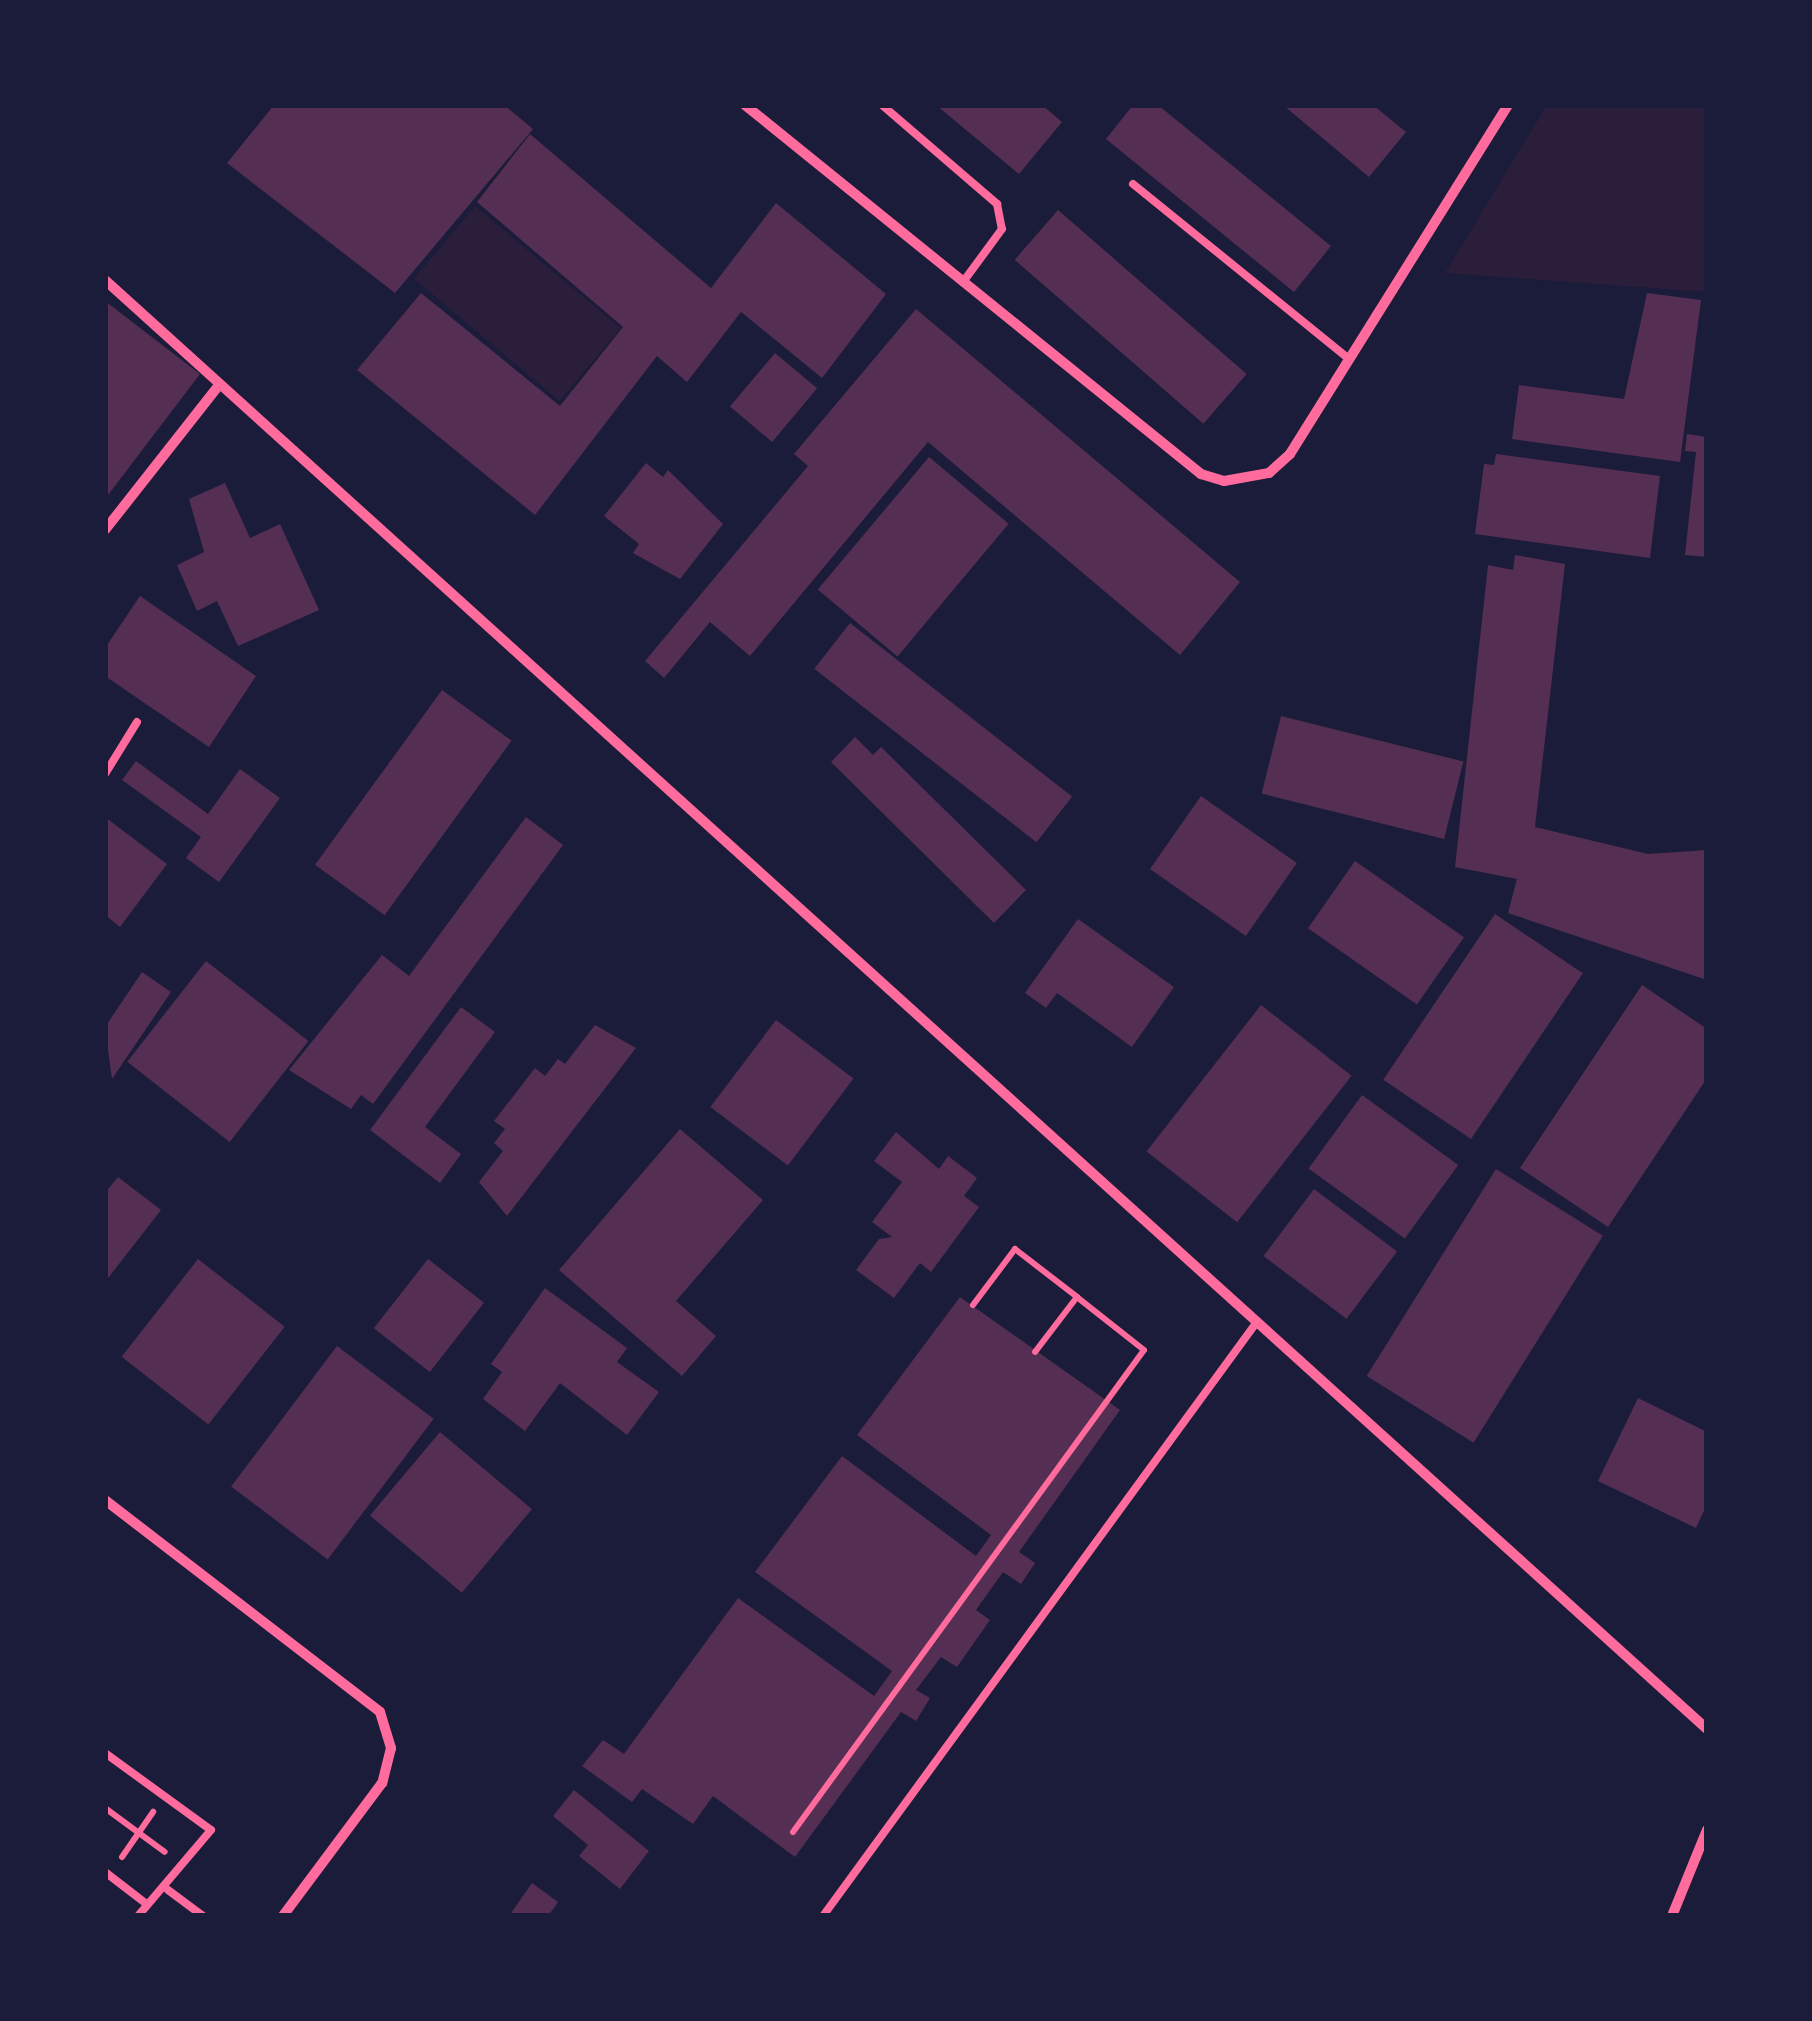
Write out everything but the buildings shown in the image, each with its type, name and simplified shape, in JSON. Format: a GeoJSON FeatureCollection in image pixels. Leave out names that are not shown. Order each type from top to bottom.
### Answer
{"type":"FeatureCollection","features":[{"type":"Feature","properties":{"kind":"street"},"geometry":{"type":"LineString","coordinates":[[745,105],[1201,474],[1224,481],[1269,473],[1290,454],[1508,105]]}},
{"type":"Feature","properties":{"kind":"street"},"geometry":{"type":"LineString","coordinates":[[105,280],[1707,1729]]}},
{"type":"Feature","properties":{"kind":"street"},"geometry":{"type":"LineString","coordinates":[[105,530],[219,385]]}},
{"type":"Feature","properties":{"kind":"street"},"geometry":{"type":"LineString","coordinates":[[105,1500],[366,1694],[389,1739],[382,1783],[283,1916]]}},
{"type":"Feature","properties":{"kind":"street"},"geometry":{"type":"LineString","coordinates":[[1672,1916],[1707,1830]]}},
{"type":"Feature","properties":{"kind":"lane"},"geometry":{"type":"LineString","coordinates":[[882,105],[997,204],[1002,229],[963,282]]}},
{"type":"Feature","properties":{"kind":"lane"},"geometry":{"type":"LineString","coordinates":[[1133,184],[1348,358]]}},
{"type":"Feature","properties":{"kind":"lane"},"geometry":{"type":"LineString","coordinates":[[105,774],[137,722]]}},
{"type":"Feature","properties":{"kind":"lane"},"geometry":{"type":"LineString","coordinates":[[823,1916],[1256,1323]]}},
{"type":"Feature","properties":{"kind":"lane"},"geometry":{"type":"LineString","coordinates":[[105,1753],[211,1830],[168,1890],[144,1902],[138,1916]]}},
{"type":"Feature","properties":{"kind":"lane"},"geometry":{"type":"LineString","coordinates":[[105,1872],[144,1902]]}},
{"type":"Feature","properties":{"kind":"lane"},"geometry":{"type":"LineString","coordinates":[[168,1890],[203,1916]]}},
{"type":"Feature","properties":{"kind":"path"},"geometry":{"type":"LineString","coordinates":[[794,1832],[1144,1350],[1015,1249],[973,1305]]}},
{"type":"Feature","properties":{"kind":"path"},"geometry":{"type":"LineString","coordinates":[[1035,1352],[1078,1298]]}},
{"type":"Feature","properties":{"kind":"path"},"geometry":{"type":"LineString","coordinates":[[122,1857],[157,1807]]}},
{"type":"Feature","properties":{"kind":"path"},"geometry":{"type":"LineString","coordinates":[[105,1808],[170,1856]]}},
{"type":"Feature","properties":{"kind":"shaded area"},"geometry":{"type":"Polygon","coordinates":[[[1547,105],[1707,105],[1707,292],[1445,273],[1547,105]]]}},
{"type":"Feature","properties":{"kind":"shaded area"},"geometry":{"type":"Polygon","coordinates":[[[475,206],[621,328],[559,401],[414,279],[475,206]]]}}]}
